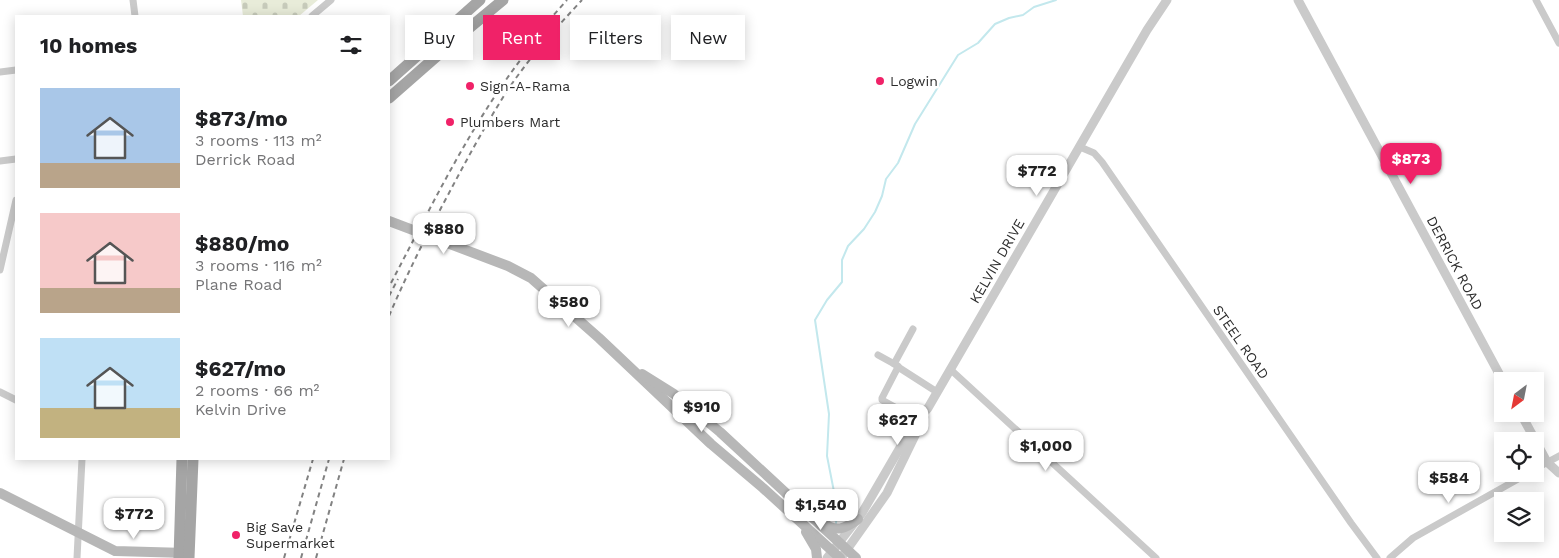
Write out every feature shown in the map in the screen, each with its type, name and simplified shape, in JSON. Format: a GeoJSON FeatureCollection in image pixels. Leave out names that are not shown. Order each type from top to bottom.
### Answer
{"type":"FeatureCollection","features":[{"type":"Feature","properties":{"kind":"main road"},"geometry":{"type":"LineString","coordinates":[[463,15],[480,0]]}},
{"type":"Feature","properties":{"kind":"main road"},"geometry":{"type":"LineString","coordinates":[[473,25],[503,0]]}},
{"type":"Feature","properties":{"kind":"main road"},"geometry":{"type":"LineString","coordinates":[[390,80],[412,60]]}},
{"type":"Feature","properties":{"kind":"main road"},"geometry":{"type":"LineString","coordinates":[[390,97],[432,60]]}},
{"type":"Feature","properties":{"kind":"main road"},"geometry":{"type":"LineString","coordinates":[[390,220],[519,270],[542,287],[599,338],[711,444],[795,517],[838,553],[856,558]]}},
{"type":"Feature","properties":{"kind":"main road"},"geometry":{"type":"LineString","coordinates":[[599,338],[637,370],[674,394],[720,432],[811,516],[838,553]]}},
{"type":"Feature","properties":{"kind":"main road"},"geometry":{"type":"LineString","coordinates":[[716,437],[763,488]]}},
{"type":"Feature","properties":{"kind":"main road"},"geometry":{"type":"LineString","coordinates":[[182,460],[184,555]]}},
{"type":"Feature","properties":{"kind":"main road"},"geometry":{"type":"LineString","coordinates":[[184,555],[193,460]]}},
{"type":"Feature","properties":{"kind":"main road"},"geometry":{"type":"LineString","coordinates":[[0,493],[115,551],[184,555]]}},
{"type":"Feature","properties":{"kind":"main road"},"geometry":{"type":"LineString","coordinates":[[811,516],[838,530],[848,527],[858,519]]}},
{"type":"Feature","properties":{"kind":"main road"},"geometry":{"type":"LineString","coordinates":[[795,517],[811,538],[816,549],[817,558]]}},
{"type":"Feature","properties":{"kind":"street"},"geometry":{"type":"LineString","coordinates":[[133,0],[135,15]]}},
{"type":"Feature","properties":{"kind":"street"},"geometry":{"type":"LineString","coordinates":[[313,15],[331,0]]}},
{"type":"Feature","properties":{"kind":"street","name":"KELVIN DRIVE"},"geometry":{"type":"LineString","coordinates":[[838,553],[912,427],[928,408],[938,392],[1147,30],[1167,0]]}},
{"type":"Feature","properties":{"kind":"street","name":"DERRICK ROAD"},"geometry":{"type":"LineString","coordinates":[[1298,0],[1499,372]]}},
{"type":"Feature","properties":{"kind":"street"},"geometry":{"type":"LineString","coordinates":[[1536,0],[1559,43]]}},
{"type":"Feature","properties":{"kind":"street"},"geometry":{"type":"LineString","coordinates":[[0,72],[15,70]]}},
{"type":"Feature","properties":{"kind":"street","name":"STEEL ROAD"},"geometry":{"type":"LineString","coordinates":[[1080,147],[1094,153],[1102,162],[1377,558]]}},
{"type":"Feature","properties":{"kind":"street"},"geometry":{"type":"LineString","coordinates":[[0,161],[15,159]]}},
{"type":"Feature","properties":{"kind":"street"},"geometry":{"type":"LineString","coordinates":[[0,270],[15,204]]}},
{"type":"Feature","properties":{"kind":"street"},"geometry":{"type":"LineString","coordinates":[[902,411],[882,400],[882,398],[914,329]]}},
{"type":"Feature","properties":{"kind":"street"},"geometry":{"type":"LineString","coordinates":[[878,355],[938,392]]}},
{"type":"Feature","properties":{"kind":"street"},"geometry":{"type":"LineString","coordinates":[[950,369],[1156,558]]}},
{"type":"Feature","properties":{"kind":"street"},"geometry":{"type":"LineString","coordinates":[[0,392],[15,400]]}},
{"type":"Feature","properties":{"kind":"street","name":"KELVIN DRIVE"},"geometry":{"type":"LineString","coordinates":[[838,553],[887,493],[920,429],[928,408]]}},
{"type":"Feature","properties":{"kind":"street"},"geometry":{"type":"LineString","coordinates":[[1525,422],[1547,462],[1559,473]]}},
{"type":"Feature","properties":{"kind":"street"},"geometry":{"type":"LineString","coordinates":[[1544,464],[1559,456]]}},
{"type":"Feature","properties":{"kind":"street"},"geometry":{"type":"LineString","coordinates":[[77,558],[82,460]]}},
{"type":"Feature","properties":{"kind":"street"},"geometry":{"type":"LineString","coordinates":[[1390,558],[1413,538],[1513,482]]}},
{"type":"Feature","properties":{"kind":"green space"},"geometry":{"type":"Polygon","coordinates":[[[241,0],[318,0],[300,15],[243,15],[241,0]]]}},
{"type":"Feature","properties":{"kind":"waterway"},"geometry":{"type":"LineString","coordinates":[[836,524],[837,507],[827,456],[829,414],[815,320],[827,300],[842,282],[842,260],[848,246],[864,229],[875,212],[882,196],[886,179],[898,163],[915,124],[958,55],[978,43],[995,24],[1023,15],[1034,7],[1056,0]]}},
{"type":"Feature","properties":{"kind":"railway"},"geometry":{"type":"LineString","coordinates":[[554,15],[567,0]]}},
{"type":"Feature","properties":{"kind":"railway"},"geometry":{"type":"LineString","coordinates":[[390,314],[433,224],[499,103],[533,55],[582,0]]}},
{"type":"Feature","properties":{"kind":"railway"},"geometry":{"type":"LineString","coordinates":[[391,283],[444,182],[482,116],[521,60]]}},
{"type":"Feature","properties":{"kind":"railway"},"geometry":{"type":"LineString","coordinates":[[390,294],[398,279]]}},
{"type":"Feature","properties":{"kind":"railway"},"geometry":{"type":"LineString","coordinates":[[284,558],[313,460]]}},
{"type":"Feature","properties":{"kind":"railway"},"geometry":{"type":"LineString","coordinates":[[301,558],[329,460]]}},
{"type":"Feature","properties":{"kind":"railway"},"geometry":{"type":"LineString","coordinates":[[316,558],[344,460]]}},
{"type":"Feature","properties":{"kind":"place","name":"Logwin"},"geometry":{"type":"Point","coordinates":[880,81]}},
{"type":"Feature","properties":{"kind":"place","name":"Sign-A-Rama"},"geometry":{"type":"Point","coordinates":[470,86]}},
{"type":"Feature","properties":{"kind":"place","name":"Plumbers Mart"},"geometry":{"type":"Point","coordinates":[450,122]}},
{"type":"Feature","properties":{"kind":"place","name":"Big Save Supermarket"},"geometry":{"type":"Point","coordinates":[236,535]}}]}
